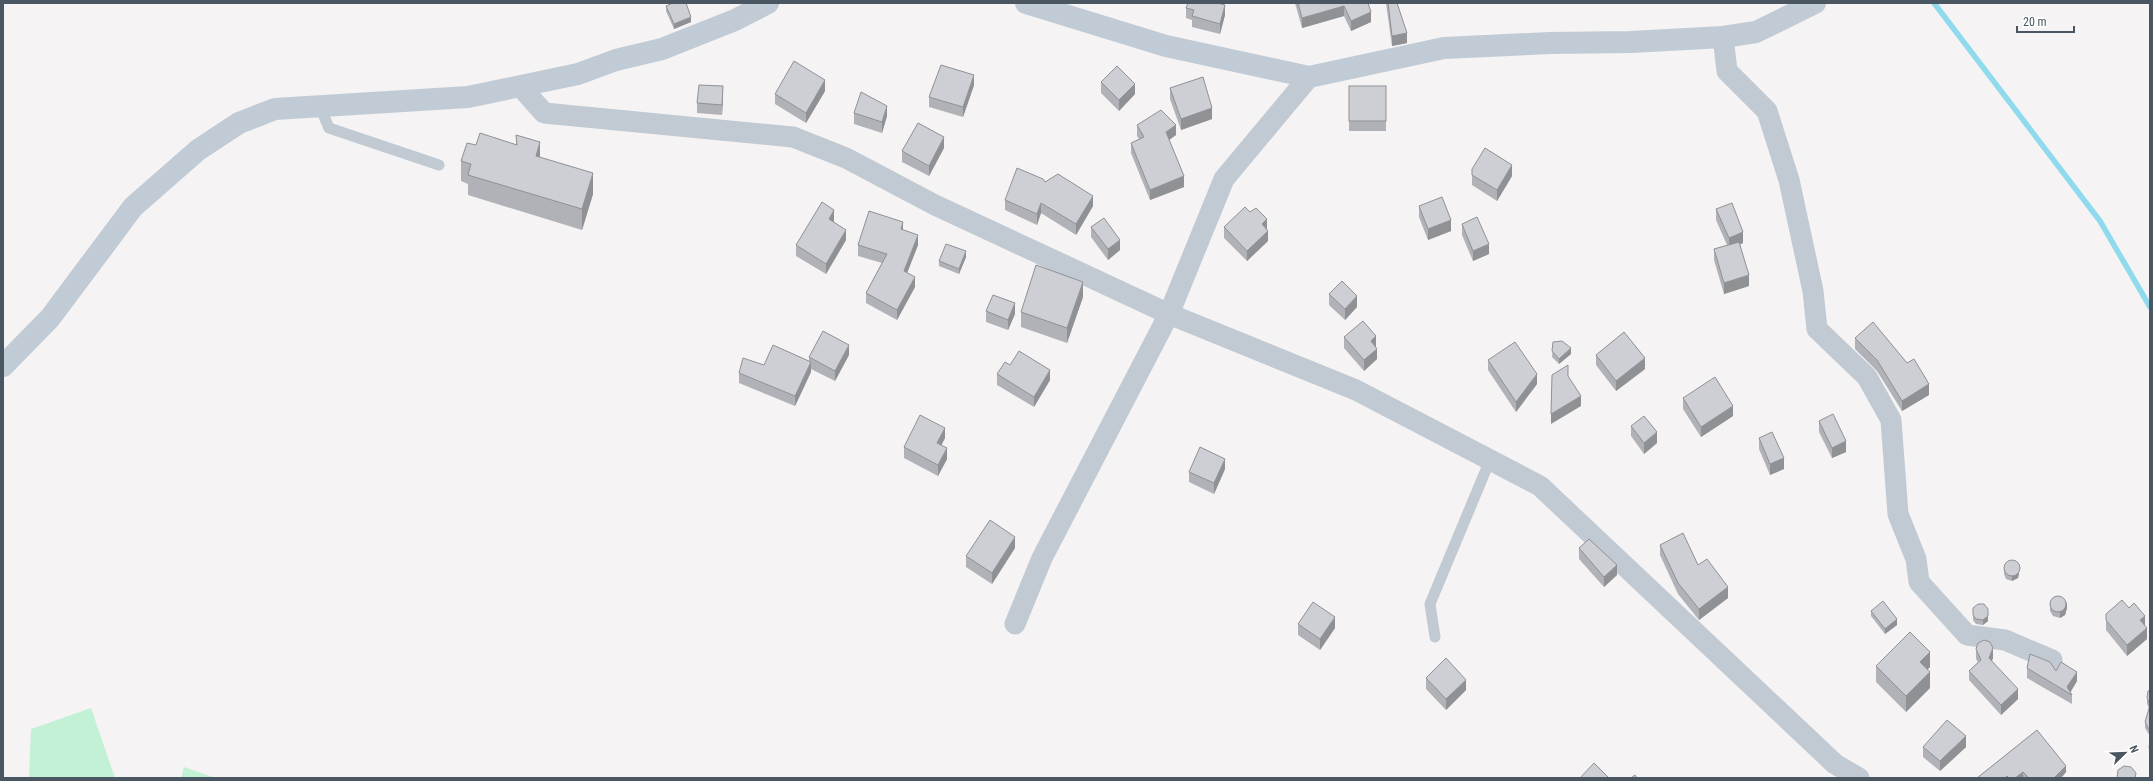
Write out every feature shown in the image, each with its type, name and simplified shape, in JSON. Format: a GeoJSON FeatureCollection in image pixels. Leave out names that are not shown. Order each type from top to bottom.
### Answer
{"type":"FeatureCollection","features":[{"type":"Feature","properties":{"kind":"street"},"geometry":{"type":"LineString","coordinates":[[3,366],[50,318],[133,207],[198,150],[238,123],[275,109],[468,97],[578,74],[616,60],[662,49],[734,20],[768,3]]}},
{"type":"Feature","properties":{"kind":"street"},"geometry":{"type":"LineString","coordinates":[[1026,3],[1166,46],[1309,77],[1444,48],[1550,43],[1631,42],[1723,37],[1756,32],[1815,3]]}},
{"type":"Feature","properties":{"kind":"street"},"geometry":{"type":"LineString","coordinates":[[1723,37],[1727,71],[1768,111],[1789,180],[1813,291],[1817,329],[1867,376],[1891,420],[1898,514],[1916,559],[1919,582],[1967,636],[2005,640],[2052,660]]}},
{"type":"Feature","properties":{"kind":"street"},"geometry":{"type":"LineString","coordinates":[[1014,624],[1046,552],[1169,314],[1224,179],[1309,77]]}},
{"type":"Feature","properties":{"kind":"street"},"geometry":{"type":"LineString","coordinates":[[520,86],[544,113],[793,137],[846,158],[934,205],[1169,314],[1356,390],[1540,486],[1835,764],[1859,778]]}},
{"type":"Feature","properties":{"kind":"lane"},"geometry":{"type":"LineString","coordinates":[[320,107],[328,128],[439,165]]}},
{"type":"Feature","properties":{"kind":"lane"},"geometry":{"type":"LineString","coordinates":[[1435,637],[1430,604],[1490,460]]}},
{"type":"Feature","properties":{"kind":"green space"},"geometry":{"type":"Polygon","coordinates":[[[91,708],[115,778],[29,778],[31,729],[91,708]]]}},
{"type":"Feature","properties":{"kind":"green space"},"geometry":{"type":"Polygon","coordinates":[[[184,767],[215,778],[181,778],[184,767]]]}},
{"type":"Feature","properties":{"kind":"building"},"geometry":{"type":"Polygon","coordinates":[[[673,3],[686,3],[691,17],[674,24],[666,6],[673,3]]]}},
{"type":"Feature","properties":{"kind":"building"},"geometry":{"type":"Polygon","coordinates":[[[1188,3],[1218,3],[1225,5],[1220,24],[1192,16],[1194,10],[1186,8],[1188,3]]]}},
{"type":"Feature","properties":{"kind":"building"},"geometry":{"type":"Polygon","coordinates":[[[1298,3],[1368,3],[1371,12],[1351,21],[1344,6],[1302,18],[1298,3]]]}},
{"type":"Feature","properties":{"kind":"building"},"geometry":{"type":"Polygon","coordinates":[[[1388,3],[1397,3],[1407,33],[1392,36],[1388,3]]]}},
{"type":"Feature","properties":{"kind":"building"},"geometry":{"type":"Polygon","coordinates":[[[794,61],[825,80],[806,113],[775,94],[794,61]]]}},
{"type":"Feature","properties":{"kind":"building"},"geometry":{"type":"Polygon","coordinates":[[[941,65],[974,75],[963,107],[929,97],[941,65]]]}},
{"type":"Feature","properties":{"kind":"building"},"geometry":{"type":"Polygon","coordinates":[[[1117,66],[1135,84],[1119,100],[1101,82],[1117,66]]]}},
{"type":"Feature","properties":{"kind":"building"},"geometry":{"type":"Polygon","coordinates":[[[1203,77],[1212,108],[1181,119],[1170,88],[1203,77]]]}},
{"type":"Feature","properties":{"kind":"building"},"geometry":{"type":"Polygon","coordinates":[[[699,85],[723,86],[722,105],[697,103],[699,85]]]}},
{"type":"Feature","properties":{"kind":"building"},"geometry":{"type":"Polygon","coordinates":[[[1349,86],[1386,86],[1386,121],[1349,121],[1349,86]]]}},
{"type":"Feature","properties":{"kind":"building"},"geometry":{"type":"Polygon","coordinates":[[[861,92],[887,106],[882,122],[854,113],[861,92]]]}},
{"type":"Feature","properties":{"kind":"building"},"geometry":{"type":"Polygon","coordinates":[[[1161,110],[1176,125],[1166,132],[1184,176],[1150,190],[1131,143],[1144,137],[1137,125],[1161,110]]]}},
{"type":"Feature","properties":{"kind":"building"},"geometry":{"type":"Polygon","coordinates":[[[918,123],[944,137],[929,166],[902,151],[918,123]]]}},
{"type":"Feature","properties":{"kind":"building"},"geometry":{"type":"Polygon","coordinates":[[[480,133],[517,145],[516,135],[540,142],[536,156],[593,173],[582,209],[468,175],[471,164],[461,161],[467,143],[476,145],[480,133]]]}},
{"type":"Feature","properties":{"kind":"building"},"geometry":{"type":"Polygon","coordinates":[[[1485,148],[1512,165],[1497,190],[1472,175],[1472,169],[1485,148]]]}},
{"type":"Feature","properties":{"kind":"building"},"geometry":{"type":"Polygon","coordinates":[[[1017,168],[1043,179],[1045,182],[1058,174],[1093,196],[1076,224],[1041,203],[1037,214],[1005,200],[1017,168]]]}},
{"type":"Feature","properties":{"kind":"building"},"geometry":{"type":"Polygon","coordinates":[[[1442,197],[1451,220],[1428,229],[1419,206],[1442,197]]]}},
{"type":"Feature","properties":{"kind":"building"},"geometry":{"type":"Polygon","coordinates":[[[822,202],[834,210],[829,219],[846,230],[826,264],[796,245],[822,202]]]}},
{"type":"Feature","properties":{"kind":"building"},"geometry":{"type":"Polygon","coordinates":[[[1732,203],[1743,232],[1729,238],[1716,209],[1732,203]]]}},
{"type":"Feature","properties":{"kind":"building"},"geometry":{"type":"Polygon","coordinates":[[[1245,207],[1250,212],[1256,208],[1267,219],[1262,224],[1268,231],[1247,251],[1224,227],[1245,207]]]}},
{"type":"Feature","properties":{"kind":"building"},"geometry":{"type":"Polygon","coordinates":[[[869,211],[903,222],[901,229],[918,235],[904,271],[915,277],[897,310],[866,293],[887,254],[858,245],[869,211]]]}},
{"type":"Feature","properties":{"kind":"building"},"geometry":{"type":"Polygon","coordinates":[[[1477,217],[1489,244],[1473,251],[1462,224],[1477,217]]]}},
{"type":"Feature","properties":{"kind":"building"},"geometry":{"type":"Polygon","coordinates":[[[1104,218],[1120,240],[1108,249],[1091,227],[1104,218]]]}},
{"type":"Feature","properties":{"kind":"building"},"geometry":{"type":"Polygon","coordinates":[[[1739,242],[1749,275],[1724,283],[1714,249],[1739,242]]]}},
{"type":"Feature","properties":{"kind":"building"},"geometry":{"type":"Polygon","coordinates":[[[946,244],[966,251],[959,269],[939,261],[946,244]]]}},
{"type":"Feature","properties":{"kind":"building"},"geometry":{"type":"Polygon","coordinates":[[[1036,265],[1083,282],[1067,328],[1021,312],[1036,265]]]}},
{"type":"Feature","properties":{"kind":"building"},"geometry":{"type":"Polygon","coordinates":[[[1342,281],[1357,296],[1345,309],[1329,294],[1342,281]]]}},
{"type":"Feature","properties":{"kind":"building"},"geometry":{"type":"Polygon","coordinates":[[[993,295],[1015,303],[1008,320],[986,311],[993,295]]]}},
{"type":"Feature","properties":{"kind":"building"},"geometry":{"type":"Polygon","coordinates":[[[1363,321],[1376,336],[1371,341],[1377,349],[1364,360],[1344,337],[1363,321]]]}},
{"type":"Feature","properties":{"kind":"building"},"geometry":{"type":"Polygon","coordinates":[[[1873,322],[1907,363],[1914,359],[1929,384],[1902,401],[1877,360],[1855,338],[1873,322]]]}},
{"type":"Feature","properties":{"kind":"building"},"geometry":{"type":"Polygon","coordinates":[[[823,331],[849,345],[835,371],[809,357],[823,331]]]}},
{"type":"Feature","properties":{"kind":"building"},"geometry":{"type":"Polygon","coordinates":[[[1624,332],[1645,358],[1616,381],[1596,355],[1624,332]]]}},
{"type":"Feature","properties":{"kind":"building"},"geometry":{"type":"Polygon","coordinates":[[[1562,341],[1571,348],[1559,359],[1552,351],[1553,342],[1562,341]]]}},
{"type":"Feature","properties":{"kind":"building"},"geometry":{"type":"Polygon","coordinates":[[[1515,342],[1537,374],[1516,402],[1488,360],[1515,342]]]}},
{"type":"Feature","properties":{"kind":"building"},"geometry":{"type":"Polygon","coordinates":[[[773,345],[811,362],[795,396],[739,373],[743,358],[764,365],[773,345]]]}},
{"type":"Feature","properties":{"kind":"building"},"geometry":{"type":"Polygon","coordinates":[[[1019,351],[1050,370],[1034,397],[997,374],[1005,362],[1010,365],[1019,351]]]}},
{"type":"Feature","properties":{"kind":"building"},"geometry":{"type":"Polygon","coordinates":[[[1568,365],[1568,376],[1581,396],[1551,414],[1552,375],[1568,365]]]}},
{"type":"Feature","properties":{"kind":"building"},"geometry":{"type":"Polygon","coordinates":[[[1715,377],[1733,406],[1701,427],[1683,398],[1715,377]]]}},
{"type":"Feature","properties":{"kind":"building"},"geometry":{"type":"Polygon","coordinates":[[[1833,414],[1846,441],[1832,448],[1819,421],[1833,414]]]}},
{"type":"Feature","properties":{"kind":"building"},"geometry":{"type":"Polygon","coordinates":[[[920,415],[945,428],[937,443],[947,448],[938,465],[904,447],[920,415]]]}},
{"type":"Feature","properties":{"kind":"building"},"geometry":{"type":"Polygon","coordinates":[[[1644,416],[1657,432],[1644,443],[1631,426],[1644,416]]]}},
{"type":"Feature","properties":{"kind":"building"},"geometry":{"type":"Polygon","coordinates":[[[1772,432],[1784,458],[1770,464],[1759,438],[1772,432]]]}},
{"type":"Feature","properties":{"kind":"building"},"geometry":{"type":"Polygon","coordinates":[[[1200,447],[1225,459],[1214,483],[1189,472],[1200,447]]]}},
{"type":"Feature","properties":{"kind":"building"},"geometry":{"type":"Polygon","coordinates":[[[990,520],[1015,537],[992,573],[966,556],[990,520]]]}},
{"type":"Feature","properties":{"kind":"building"},"geometry":{"type":"Polygon","coordinates":[[[1683,533],[1698,565],[1707,559],[1728,587],[1699,609],[1678,583],[1660,545],[1683,533]]]}},
{"type":"Feature","properties":{"kind":"building"},"geometry":{"type":"Polygon","coordinates":[[[1589,539],[1617,565],[1604,577],[1579,548],[1589,539]]]}},
{"type":"Feature","properties":{"kind":"building"},"geometry":{"type":"Polygon","coordinates":[[[2012,560],[2019,565],[2020,568],[2015,575],[2012,576],[2005,571],[2004,568],[2009,561],[2012,560]]]}},
{"type":"Feature","properties":{"kind":"building"},"geometry":{"type":"Polygon","coordinates":[[[2058,596],[2064,598],[2066,604],[2064,610],[2058,612],[2052,610],[2050,604],[2052,598],[2058,596]]]}},
{"type":"Feature","properties":{"kind":"building"},"geometry":{"type":"Polygon","coordinates":[[[2122,600],[2129,608],[2134,603],[2145,616],[2140,620],[2147,628],[2127,645],[2106,620],[2106,614],[2122,600]]]}},
{"type":"Feature","properties":{"kind":"building"},"geometry":{"type":"Polygon","coordinates":[[[1883,601],[1897,619],[1885,629],[1871,611],[1883,601]]]}},
{"type":"Feature","properties":{"kind":"building"},"geometry":{"type":"Polygon","coordinates":[[[1313,602],[1335,617],[1320,639],[1298,624],[1313,602]]]}},
{"type":"Feature","properties":{"kind":"building"},"geometry":{"type":"Polygon","coordinates":[[[1978,604],[1984,604],[1988,609],[1988,616],[1983,620],[1976,619],[1973,615],[1973,608],[1978,604]]]}},
{"type":"Feature","properties":{"kind":"building"},"geometry":{"type":"Polygon","coordinates":[[[1910,632],[1930,652],[1920,662],[1930,672],[1906,696],[1876,666],[1910,632]]]}},
{"type":"Feature","properties":{"kind":"building"},"geometry":{"type":"Polygon","coordinates":[[[1984,640],[1990,642],[1993,648],[1989,658],[2018,689],[2001,705],[1969,671],[1981,660],[1976,649],[1978,643],[1984,640]]]}},
{"type":"Feature","properties":{"kind":"building"},"geometry":{"type":"Polygon","coordinates":[[[2030,654],[2050,662],[2056,671],[2061,662],[2077,672],[2067,687],[2072,695],[2027,668],[2030,654]]]}},
{"type":"Feature","properties":{"kind":"building"},"geometry":{"type":"Polygon","coordinates":[[[1446,658],[1466,680],[1446,699],[1426,678],[1446,658]]]}},
{"type":"Feature","properties":{"kind":"building"},"geometry":{"type":"Polygon","coordinates":[[[2150,690],[2150,704],[2147,698],[2148,691],[2150,690]]]}},
{"type":"Feature","properties":{"kind":"building"},"geometry":{"type":"Polygon","coordinates":[[[2150,705],[2150,731],[2145,722],[2150,705]]]}},
{"type":"Feature","properties":{"kind":"building"},"geometry":{"type":"Polygon","coordinates":[[[1947,720],[1966,736],[1940,761],[1923,747],[1947,720]]]}},
{"type":"Feature","properties":{"kind":"building"},"geometry":{"type":"Polygon","coordinates":[[[2037,730],[2066,766],[2054,778],[2029,778],[2023,772],[2015,778],[2009,778],[2007,776],[2005,778],[1977,778],[2037,730]]]}},
{"type":"Feature","properties":{"kind":"building"},"geometry":{"type":"Polygon","coordinates":[[[1594,763],[1609,778],[1580,778],[1594,763]]]}},
{"type":"Feature","properties":{"kind":"building"},"geometry":{"type":"Polygon","coordinates":[[[2124,766],[2131,767],[2136,773],[2135,778],[2117,778],[2118,770],[2124,766]]]}},
{"type":"Feature","properties":{"kind":"waterway"},"geometry":{"type":"LineString","coordinates":[[1934,3],[2100,221],[2150,307]]}}]}
